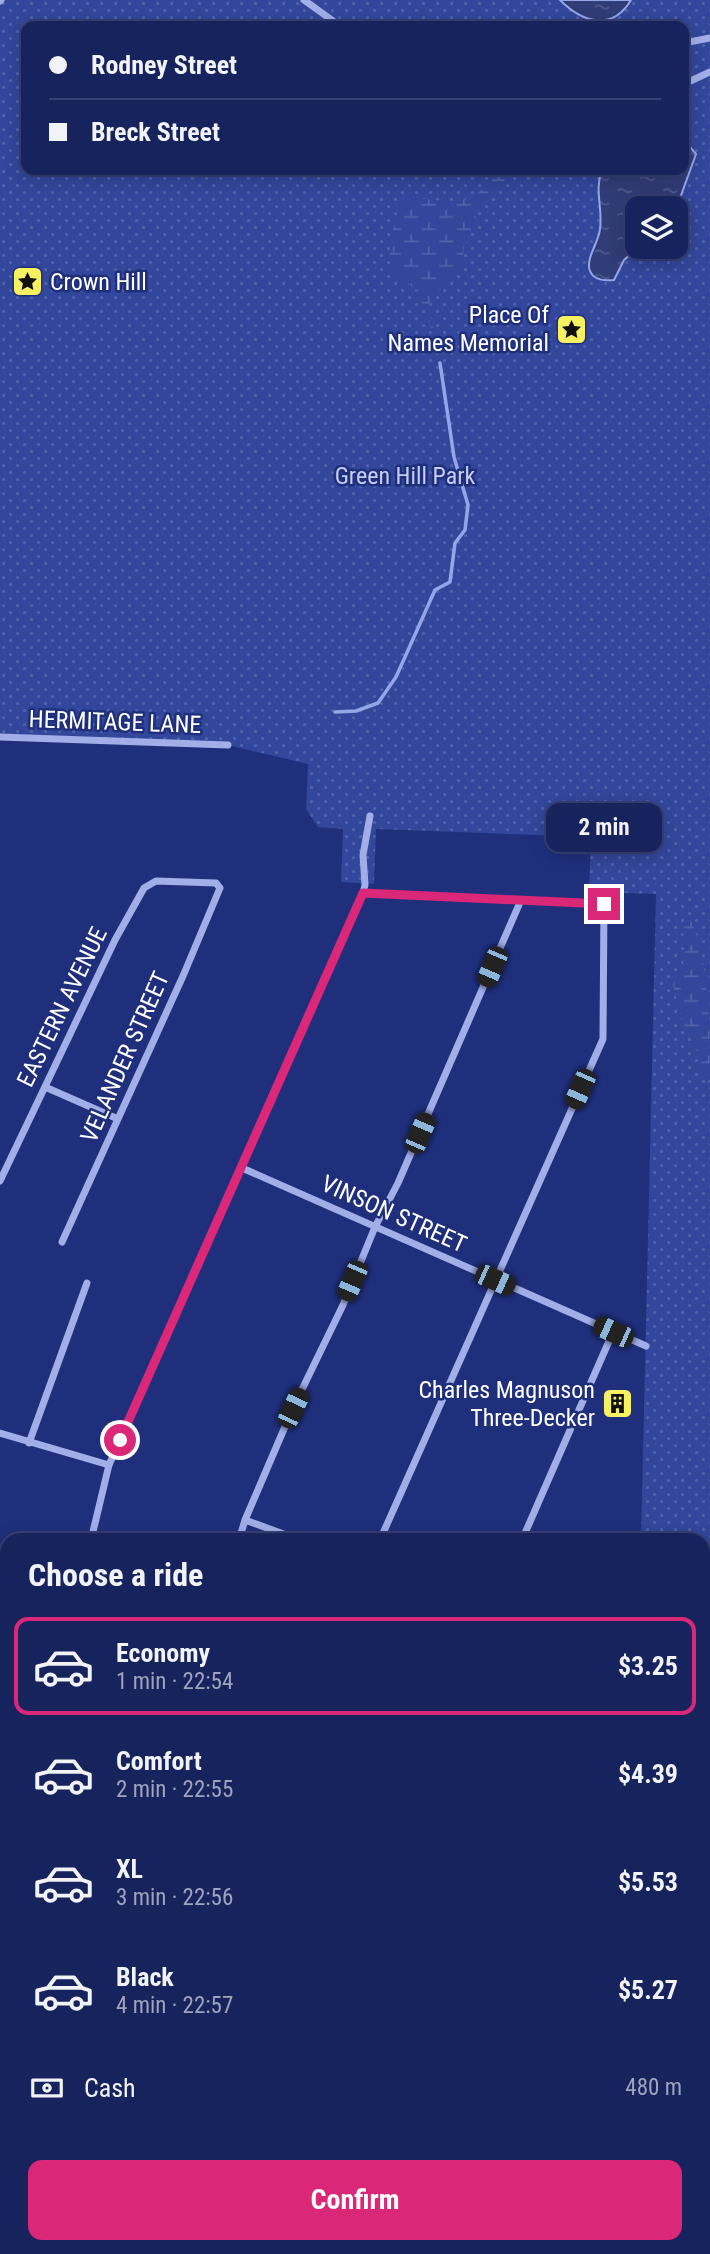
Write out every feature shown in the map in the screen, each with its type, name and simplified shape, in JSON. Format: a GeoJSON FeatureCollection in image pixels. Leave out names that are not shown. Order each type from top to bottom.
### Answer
{"type":"FeatureCollection","features":[{"type":"Feature","properties":{"kind":"street"},"geometry":{"type":"LineString","coordinates":[[304,0],[333,21]]}},
{"type":"Feature","properties":{"kind":"street"},"geometry":{"type":"LineString","coordinates":[[689,42],[710,38]]}},
{"type":"Feature","properties":{"kind":"street"},"geometry":{"type":"LineString","coordinates":[[689,82],[710,72]]}},
{"type":"Feature","properties":{"kind":"street","name":"HERMITAGE LANE"},"geometry":{"type":"LineString","coordinates":[[0,737],[228,745]]}},
{"type":"Feature","properties":{"kind":"street"},"geometry":{"type":"LineString","coordinates":[[92,1533],[109,1465],[363,893],[363,849],[370,816]]}},
{"type":"Feature","properties":{"kind":"street","name":"EASTERN AVENUE"},"geometry":{"type":"LineString","coordinates":[[0,1181],[115,940],[144,888],[156,881],[216,883],[220,887]]}},
{"type":"Feature","properties":{"kind":"street","name":"VELANDER STREET"},"geometry":{"type":"LineString","coordinates":[[62,1241],[220,887]]}},
{"type":"Feature","properties":{"kind":"street"},"geometry":{"type":"LineString","coordinates":[[363,893],[604,904],[603,1039],[383,1533]]}},
{"type":"Feature","properties":{"kind":"street"},"geometry":{"type":"LineString","coordinates":[[241,1533],[293,1408],[343,1305],[375,1227],[398,1184],[521,900]]}},
{"type":"Feature","properties":{"kind":"street"},"geometry":{"type":"LineString","coordinates":[[44,1087],[118,1119]]}},
{"type":"Feature","properties":{"kind":"street","name":"VINSON STREET"},"geometry":{"type":"LineString","coordinates":[[243,1168],[646,1346]]}},
{"type":"Feature","properties":{"kind":"street"},"geometry":{"type":"LineString","coordinates":[[29,1443],[87,1283]]}},
{"type":"Feature","properties":{"kind":"street"},"geometry":{"type":"LineString","coordinates":[[525,1533],[613,1332]]}},
{"type":"Feature","properties":{"kind":"street"},"geometry":{"type":"LineString","coordinates":[[0,1433],[109,1465]]}},
{"type":"Feature","properties":{"kind":"street"},"geometry":{"type":"LineString","coordinates":[[245,1520],[281,1533]]}},
{"type":"Feature","properties":{"kind":"green space","name":"Green Hill Park"},"geometry":{"type":"Polygon","coordinates":[[[0,0],[710,0],[710,1533],[641,1533],[656,894],[589,892],[591,837],[376,829],[374,884],[341,882],[343,829],[318,827],[306,809],[308,764],[228,745],[0,737],[0,0]]]}},
{"type":"Feature","properties":{"kind":"green space"},"geometry":{"type":"Polygon","coordinates":[[[495,175],[508,175],[479,203],[473,231],[464,246],[462,262],[429,304],[440,363],[421,299],[391,264],[390,246],[395,224],[404,197],[457,201],[467,199],[488,184],[495,175]]]}},
{"type":"Feature","properties":{"kind":"green space"},"geometry":{"type":"Polygon","coordinates":[[[689,918],[696,933],[705,974],[710,1084],[702,1076],[698,1053],[683,1024],[673,985],[685,959],[683,927],[685,919],[689,918]]]}},
{"type":"Feature","properties":{"kind":"water"},"geometry":{"type":"Polygon","coordinates":[[[560,0],[631,0],[615,17],[597,20],[578,14],[560,0]]]}},
{"type":"Feature","properties":{"kind":"water"},"geometry":{"type":"Polygon","coordinates":[[[689,146],[696,154],[689,173],[689,146]]]}},
{"type":"Feature","properties":{"kind":"water"},"geometry":{"type":"Polygon","coordinates":[[[601,175],[688,175],[681,196],[625,196],[625,259],[614,280],[597,279],[589,266],[600,229],[601,175]]]}},
{"type":"Feature","properties":{"kind":"waterway"},"geometry":{"type":"LineString","coordinates":[[335,712],[356,711],[378,703],[396,677],[435,590],[450,582],[455,543],[465,530],[468,505],[454,457],[440,363]]}},
{"type":"Feature","properties":{"kind":"place","name":"Crown Hill"},"geometry":{"type":"Point","coordinates":[27,282]}},
{"type":"Feature","properties":{"kind":"place","name":"Place Of Names Memorial"},"geometry":{"type":"Point","coordinates":[572,329]}},
{"type":"Feature","properties":{"kind":"place","name":"Charles Magnuson Three-Decker"},"geometry":{"type":"Point","coordinates":[618,1404]}},
{"type":"Feature","properties":{"kind":"route"},"geometry":{"type":"LineString","coordinates":[[120,1440],[363,893],[604,904]]}}]}
